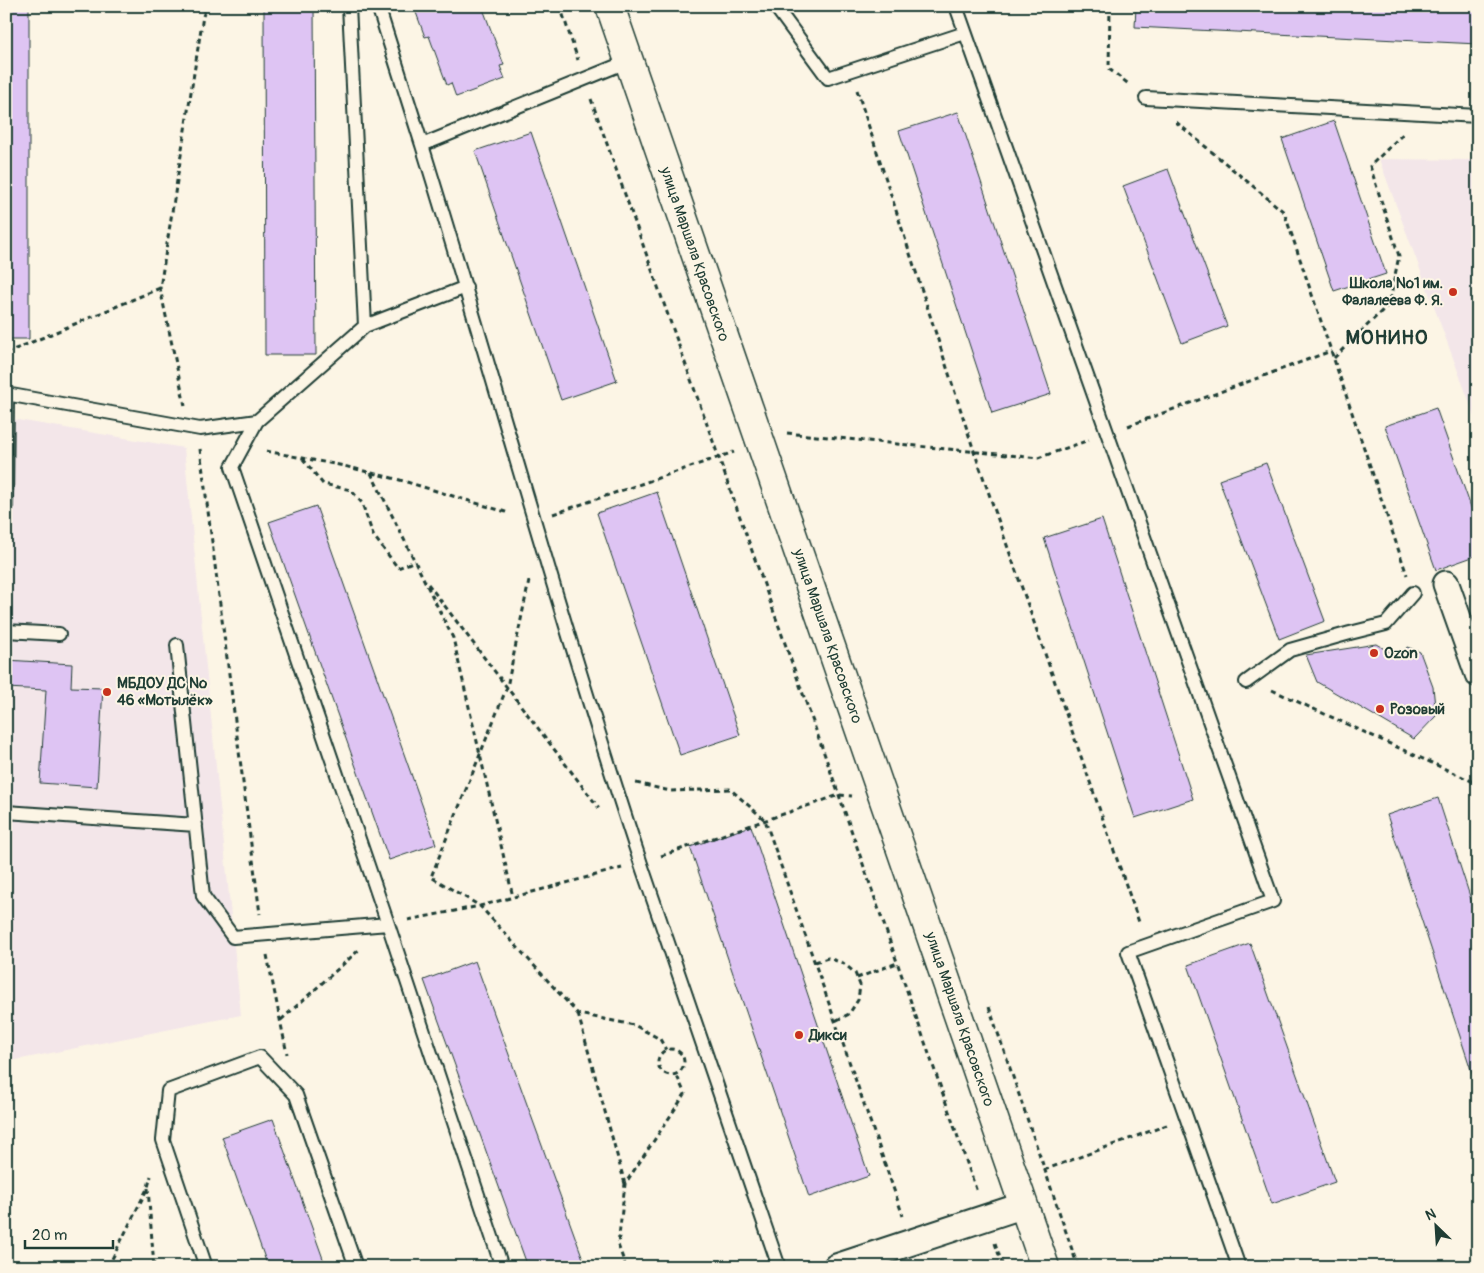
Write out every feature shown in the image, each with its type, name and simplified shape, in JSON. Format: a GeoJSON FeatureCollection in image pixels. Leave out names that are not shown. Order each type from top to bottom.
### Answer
{"type":"FeatureCollection","features":[{"type":"Feature","properties":{"kind":"street","name":"улица Маршала Красовского"},"geometry":{"type":"LineString","coordinates":[[610,6],[1045,1267]]}},
{"type":"Feature","properties":{"kind":"street"},"geometry":{"type":"LineString","coordinates":[[1446,584],[1475,660]]}},
{"type":"Feature","properties":{"kind":"street"},"geometry":{"type":"LineString","coordinates":[[836,1267],[986,1218],[1020,1194]]}},
{"type":"Feature","properties":{"kind":"lane"},"geometry":{"type":"LineString","coordinates":[[349,6],[365,326]]}},
{"type":"Feature","properties":{"kind":"lane"},"geometry":{"type":"LineString","coordinates":[[378,6],[466,286],[539,537],[641,863],[779,1267]]}},
{"type":"Feature","properties":{"kind":"lane"},"geometry":{"type":"LineString","coordinates":[[775,6],[828,78],[965,33]]}},
{"type":"Feature","properties":{"kind":"lane"},"geometry":{"type":"LineString","coordinates":[[956,6],[1273,900],[1128,952],[1239,1267]]}},
{"type":"Feature","properties":{"kind":"lane"},"geometry":{"type":"LineString","coordinates":[[422,145],[629,61]]}},
{"type":"Feature","properties":{"kind":"lane"},"geometry":{"type":"LineString","coordinates":[[1146,98],[1478,116]]}},
{"type":"Feature","properties":{"kind":"lane"},"geometry":{"type":"LineString","coordinates":[[466,286],[365,326],[257,421],[232,467],[388,924],[502,1267]]}},
{"type":"Feature","properties":{"kind":"lane"},"geometry":{"type":"LineString","coordinates":[[6,506],[7,394],[200,429],[257,421]]}},
{"type":"Feature","properties":{"kind":"lane"},"geometry":{"type":"LineString","coordinates":[[1246,682],[1290,650],[1386,624],[1413,593]]}},
{"type":"Feature","properties":{"kind":"lane"},"geometry":{"type":"LineString","coordinates":[[6,631],[59,634]]}},
{"type":"Feature","properties":{"kind":"lane"},"geometry":{"type":"LineString","coordinates":[[177,645],[203,896],[233,937],[388,924]]}},
{"type":"Feature","properties":{"kind":"lane"},"geometry":{"type":"LineString","coordinates":[[6,812],[196,825]]}},
{"type":"Feature","properties":{"kind":"lane"},"geometry":{"type":"LineString","coordinates":[[206,1267],[163,1140],[168,1091],[260,1057],[296,1094],[356,1267]]}},
{"type":"Feature","properties":{"kind":"path"},"geometry":{"type":"LineString","coordinates":[[190,427],[160,288],[203,16],[207,6]]}},
{"type":"Feature","properties":{"kind":"path"},"geometry":{"type":"LineString","coordinates":[[560,6],[1004,1267]]}},
{"type":"Feature","properties":{"kind":"path"},"geometry":{"type":"LineString","coordinates":[[1110,6],[1109,69],[1284,212],[1413,593]]}},
{"type":"Feature","properties":{"kind":"path"},"geometry":{"type":"LineString","coordinates":[[851,70],[974,451],[1147,945]]}},
{"type":"Feature","properties":{"kind":"path"},"geometry":{"type":"LineString","coordinates":[[1334,358],[1388,304],[1399,256],[1370,166],[1388,150],[1422,113]]}},
{"type":"Feature","properties":{"kind":"path"},"geometry":{"type":"LineString","coordinates":[[6,353],[160,288]]}},
{"type":"Feature","properties":{"kind":"path"},"geometry":{"type":"LineString","coordinates":[[789,432],[1038,458],[1331,352]]}},
{"type":"Feature","properties":{"kind":"path"},"geometry":{"type":"LineString","coordinates":[[243,446],[400,480],[534,520],[726,455]]}},
{"type":"Feature","properties":{"kind":"path"},"geometry":{"type":"LineString","coordinates":[[200,447],[262,934],[296,1094]]}},
{"type":"Feature","properties":{"kind":"path"},"geometry":{"type":"LineString","coordinates":[[303,458],[322,484],[351,490],[362,503],[373,535],[398,568],[415,561]]}},
{"type":"Feature","properties":{"kind":"path"},"geometry":{"type":"LineString","coordinates":[[371,473],[453,638],[513,897]]}},
{"type":"Feature","properties":{"kind":"path"},"geometry":{"type":"LineString","coordinates":[[539,537],[507,687],[431,877],[480,906],[578,1014],[625,1184],[618,1245],[626,1267]]}},
{"type":"Feature","properties":{"kind":"path"},"geometry":{"type":"LineString","coordinates":[[422,575],[600,810]]}},
{"type":"Feature","properties":{"kind":"path"},"geometry":{"type":"LineString","coordinates":[[1246,682],[1252,680],[1478,784]]}},
{"type":"Feature","properties":{"kind":"path"},"geometry":{"type":"LineString","coordinates":[[614,777],[670,791],[730,789],[765,820],[912,1242]]}},
{"type":"Feature","properties":{"kind":"path"},"geometry":{"type":"LineString","coordinates":[[280,1020],[388,924],[480,906],[641,863],[839,795],[849,796]]}},
{"type":"Feature","properties":{"kind":"path"},"geometry":{"type":"LineString","coordinates":[[815,962],[828,958],[843,963],[855,973],[860,985],[858,1000],[849,1014],[835,1020]]}},
{"type":"Feature","properties":{"kind":"path"},"geometry":{"type":"LineString","coordinates":[[857,978],[897,963]]}},
{"type":"Feature","properties":{"kind":"path"},"geometry":{"type":"LineString","coordinates":[[578,1014],[634,1025],[660,1040],[666,1050]]}},
{"type":"Feature","properties":{"kind":"path"},"geometry":{"type":"LineString","coordinates":[[666,1050],[675,1050],[683,1059],[683,1068],[676,1074],[668,1075],[659,1068],[658,1059],[666,1050]]}},
{"type":"Feature","properties":{"kind":"path"},"geometry":{"type":"LineString","coordinates":[[625,1184],[685,1094],[676,1074]]}},
{"type":"Feature","properties":{"kind":"path"},"geometry":{"type":"LineString","coordinates":[[1020,1194],[1045,1170],[1187,1118]]}},
{"type":"Feature","properties":{"kind":"path"},"geometry":{"type":"LineString","coordinates":[[108,1267],[148,1187],[163,1140]]}},
{"type":"Feature","properties":{"kind":"path"},"geometry":{"type":"LineString","coordinates":[[148,1187],[154,1267]]}},
{"type":"Feature","properties":{"kind":"shaded area","name":"Школа №1 им. Фалалеева Ф. Я."},"geometry":{"type":"Polygon","coordinates":[[[1379,159],[1478,160],[1478,425],[1379,159]]]}},
{"type":"Feature","properties":{"kind":"shaded area","name":"МБДОУ ДC № 46 «Мотылёк»"},"geometry":{"type":"Polygon","coordinates":[[[6,418],[184,448],[241,1015],[6,1062],[6,418]]]}},
{"type":"Feature","properties":{"kind":"building"},"geometry":{"type":"Polygon","coordinates":[[[6,6],[29,6],[29,339],[6,339],[6,6]]]}},
{"type":"Feature","properties":{"kind":"building"},"geometry":{"type":"Polygon","coordinates":[[[264,6],[314,6],[316,355],[265,355],[264,6]]]}},
{"type":"Feature","properties":{"kind":"building"},"geometry":{"type":"Polygon","coordinates":[[[482,6],[504,65],[500,66],[505,79],[456,97],[451,83],[447,85],[429,36],[425,37],[414,7],[482,6]]]}},
{"type":"Feature","properties":{"kind":"building"},"geometry":{"type":"Polygon","coordinates":[[[1136,6],[1478,6],[1478,44],[1135,27],[1136,6]]]}},
{"type":"Feature","properties":{"kind":"building"},"geometry":{"type":"Polygon","coordinates":[[[958,112],[1051,394],[992,413],[899,131],[958,112]]]}},
{"type":"Feature","properties":{"kind":"building"},"geometry":{"type":"Polygon","coordinates":[[[1334,121],[1386,274],[1334,291],[1282,139],[1334,121]]]}},
{"type":"Feature","properties":{"kind":"building"},"geometry":{"type":"Polygon","coordinates":[[[531,132],[617,381],[561,400],[475,151],[531,132]]]}},
{"type":"Feature","properties":{"kind":"building"},"geometry":{"type":"Polygon","coordinates":[[[1168,169],[1227,326],[1182,343],[1123,186],[1168,169]]]}},
{"type":"Feature","properties":{"kind":"building"},"geometry":{"type":"Polygon","coordinates":[[[1436,408],[1478,527],[1478,555],[1436,570],[1385,426],[1436,408]]]}},
{"type":"Feature","properties":{"kind":"building"},"geometry":{"type":"Polygon","coordinates":[[[1266,463],[1325,621],[1279,639],[1219,480],[1266,463]]]}},
{"type":"Feature","properties":{"kind":"building"},"geometry":{"type":"Polygon","coordinates":[[[657,492],[740,735],[680,755],[597,513],[657,492]]]}},
{"type":"Feature","properties":{"kind":"building"},"geometry":{"type":"Polygon","coordinates":[[[316,506],[436,844],[389,860],[269,522],[316,506]]]}},
{"type":"Feature","properties":{"kind":"building"},"geometry":{"type":"Polygon","coordinates":[[[1102,519],[1193,799],[1135,818],[1044,538],[1102,519]]]}},
{"type":"Feature","properties":{"kind":"building"},"geometry":{"type":"Polygon","coordinates":[[[1376,644],[1400,658],[1407,647],[1420,652],[1433,687],[1436,716],[1414,739],[1317,682],[1306,655],[1376,644]]]}},
{"type":"Feature","properties":{"kind":"building"},"geometry":{"type":"Polygon","coordinates":[[[6,660],[72,664],[71,687],[103,688],[97,787],[40,783],[46,690],[6,688],[6,660]]]}},
{"type":"Feature","properties":{"kind":"building"},"geometry":{"type":"Polygon","coordinates":[[[1438,798],[1478,921],[1478,1091],[1387,815],[1438,798]]]}},
{"type":"Feature","properties":{"kind":"building"},"geometry":{"type":"Polygon","coordinates":[[[751,826],[869,1176],[809,1197],[690,847],[751,826]]]}},
{"type":"Feature","properties":{"kind":"building"},"geometry":{"type":"Polygon","coordinates":[[[1250,943],[1335,1182],[1272,1204],[1188,965],[1250,943]]]}},
{"type":"Feature","properties":{"kind":"building"},"geometry":{"type":"Polygon","coordinates":[[[475,961],[586,1267],[528,1267],[424,980],[475,961]]]}},
{"type":"Feature","properties":{"kind":"building"},"geometry":{"type":"Polygon","coordinates":[[[273,1119],[326,1267],[268,1267],[222,1137],[273,1119]]]}},
{"type":"Feature","properties":{"kind":"place","name":"Школа №1 им. Фалалеева Ф. Я."},"geometry":{"type":"Point","coordinates":[1453,292]}},
{"type":"Feature","properties":{"kind":"place","name":"Ozon"},"geometry":{"type":"Point","coordinates":[1374,653]}},
{"type":"Feature","properties":{"kind":"place","name":"МБДОУ ДC № 46 «Мотылёк»"},"geometry":{"type":"Point","coordinates":[107,692]}},
{"type":"Feature","properties":{"kind":"place","name":"Розовый"},"geometry":{"type":"Point","coordinates":[1380,709]}},
{"type":"Feature","properties":{"kind":"place","name":"Дикси"},"geometry":{"type":"Point","coordinates":[799,1035]}},
{"type":"Feature","properties":{"kind":"district","name":"МОНИНО"},"geometry":{"type":"Point","coordinates":[1387,337]}}]}
